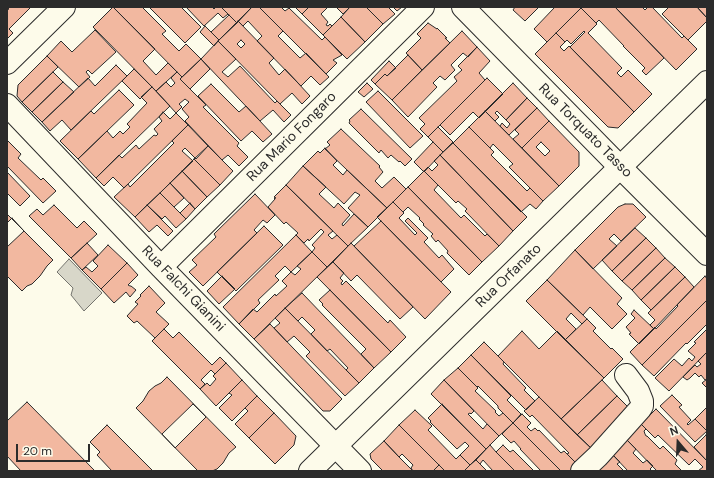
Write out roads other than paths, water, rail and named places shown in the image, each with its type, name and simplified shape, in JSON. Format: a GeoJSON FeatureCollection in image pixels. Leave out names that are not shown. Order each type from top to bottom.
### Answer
{"type":"FeatureCollection","features":[{"type":"Feature","properties":{"kind":"street"},"geometry":{"type":"LineString","coordinates":[[7,63],[64,7]]}},
{"type":"Feature","properties":{"kind":"street","name":"Rua Mario Fongaro"},"geometry":{"type":"LineString","coordinates":[[161,267],[423,7]]}},
{"type":"Feature","properties":{"kind":"street","name":"Rua Torquato Tasso"},"geometry":{"type":"LineString","coordinates":[[463,7],[707,254]]}},
{"type":"Feature","properties":{"kind":"street","name":"Rua Orfanato"},"geometry":{"type":"LineString","coordinates":[[310,471],[707,82]]}},
{"type":"Feature","properties":{"kind":"street","name":"Rua Falchi Gianini"},"geometry":{"type":"LineString","coordinates":[[7,105],[161,267],[360,471]]}},
{"type":"Feature","properties":{"kind":"street"},"geometry":{"type":"LineString","coordinates":[[582,471],[598,456],[642,406],[642,401],[638,392],[626,375]]}}]}
